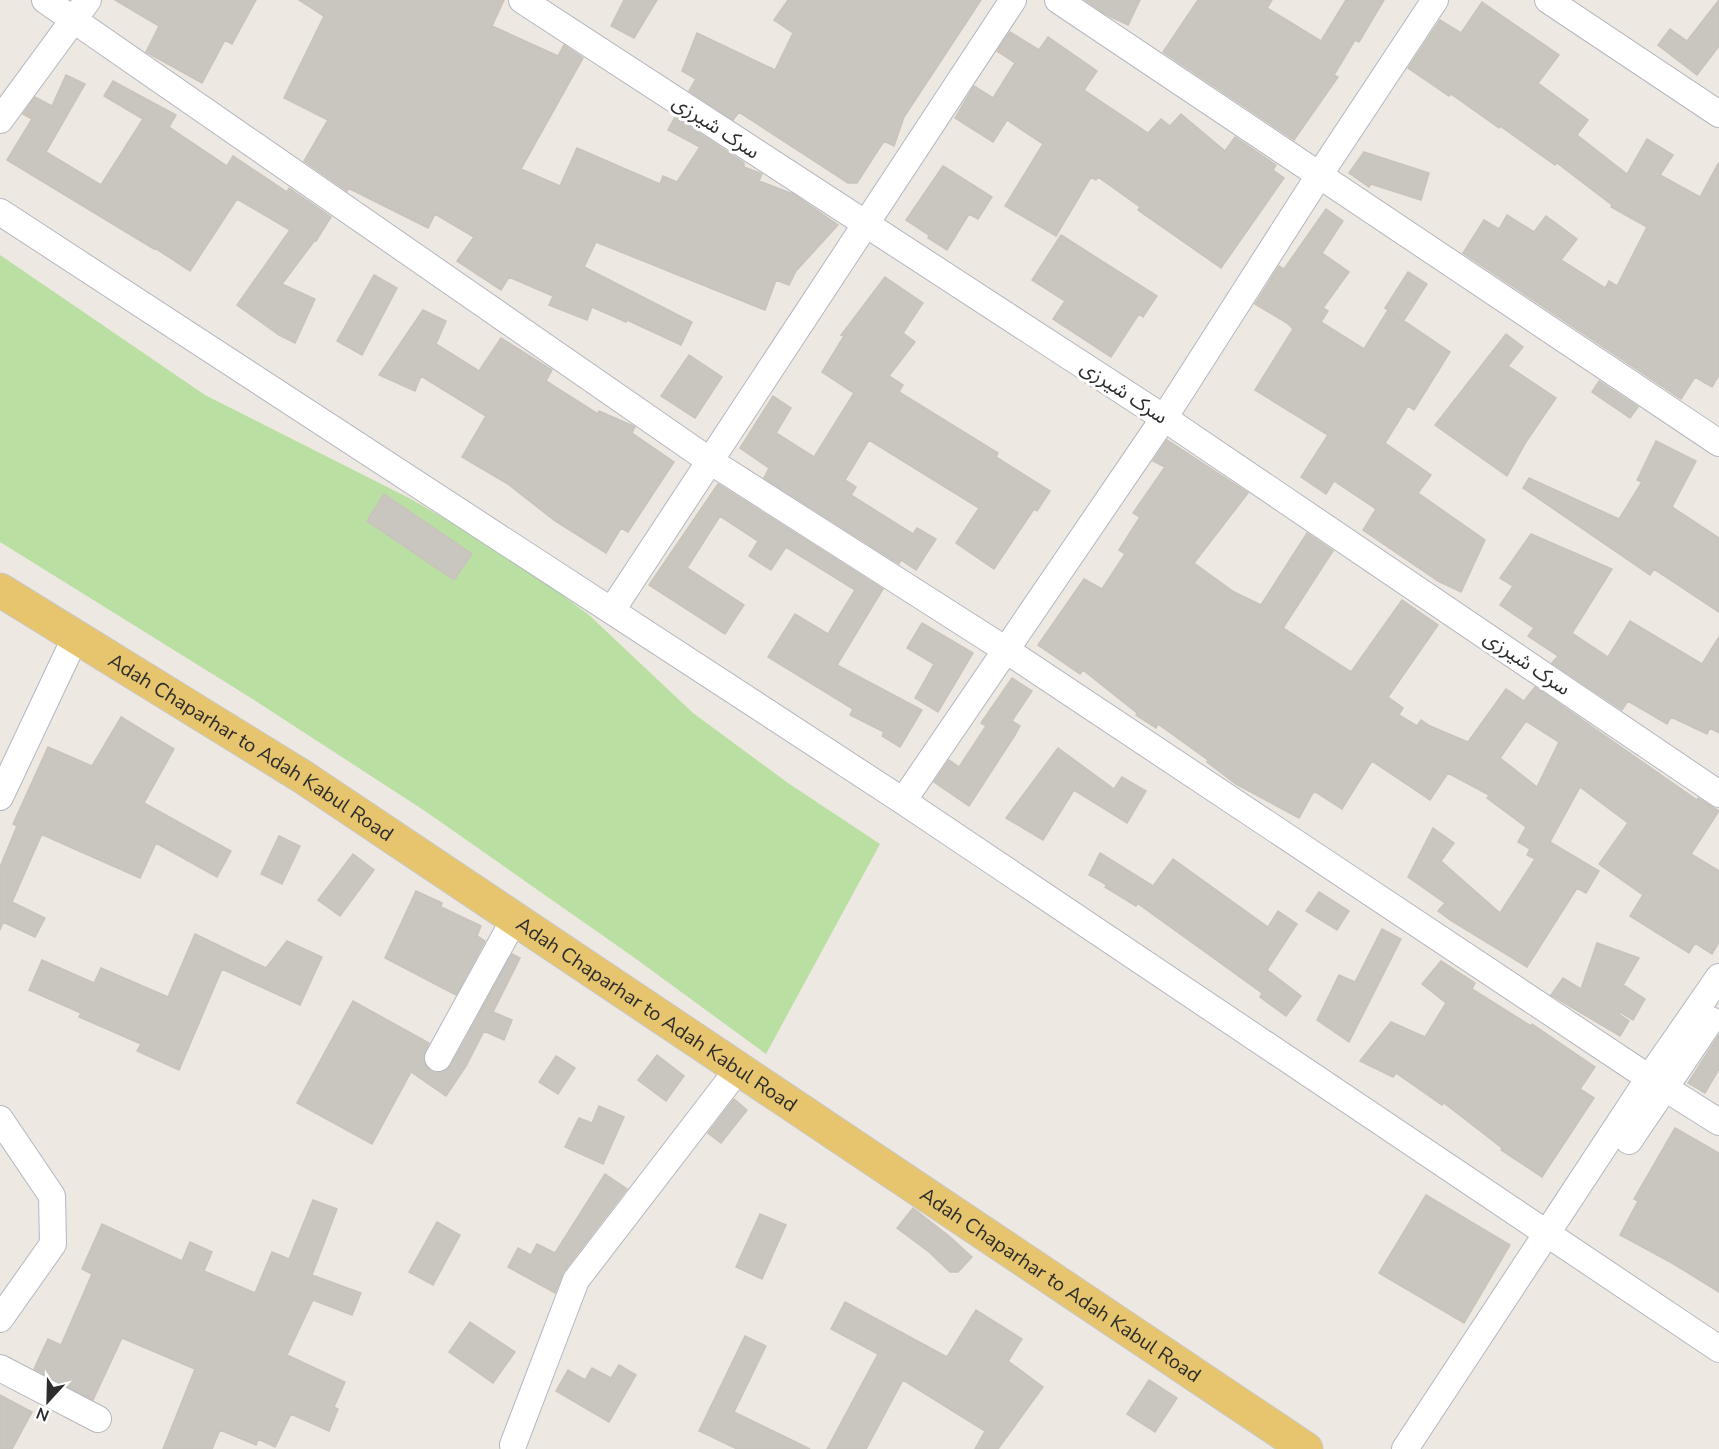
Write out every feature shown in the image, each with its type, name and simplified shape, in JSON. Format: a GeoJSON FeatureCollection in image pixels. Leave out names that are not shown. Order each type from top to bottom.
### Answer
{"type":"FeatureCollection","features":[{"type":"Feature","properties":{"kind":"main road","name":"Adah Chaparhar to Adah Kabul Road"},"geometry":{"type":"LineString","coordinates":[[0,590],[303,777],[1306,1449]]}},
{"type":"Feature","properties":{"kind":"street"},"geometry":{"type":"LineString","coordinates":[[45,0],[81,10],[710,461],[1006,650],[1719,1122]]}},
{"type":"Feature","properties":{"kind":"street","name":"سرک شیرزی"},"geometry":{"type":"LineString","coordinates":[[522,0],[1164,418],[1719,794]]}},
{"type":"Feature","properties":{"kind":"street"},"geometry":{"type":"LineString","coordinates":[[612,610],[1013,0]]}},
{"type":"Feature","properties":{"kind":"street"},"geometry":{"type":"LineString","coordinates":[[1058,0],[1719,443]]}},
{"type":"Feature","properties":{"kind":"street"},"geometry":{"type":"LineString","coordinates":[[903,801],[1164,418],[1320,174],[1435,0]]}},
{"type":"Feature","properties":{"kind":"street"},"geometry":{"type":"LineString","coordinates":[[1548,0],[1719,114]]}},
{"type":"Feature","properties":{"kind":"street"},"geometry":{"type":"LineString","coordinates":[[0,120],[81,10]]}},
{"type":"Feature","properties":{"kind":"street"},"geometry":{"type":"LineString","coordinates":[[0,212],[903,801],[1719,1349]]}},
{"type":"Feature","properties":{"kind":"street"},"geometry":{"type":"LineString","coordinates":[[0,797],[76,636]]}},
{"type":"Feature","properties":{"kind":"street"},"geometry":{"type":"LineString","coordinates":[[438,1058],[515,918]]}},
{"type":"Feature","properties":{"kind":"street"},"geometry":{"type":"LineString","coordinates":[[1405,1449],[1554,1238],[1657,1083],[1719,977]]}},
{"type":"Feature","properties":{"kind":"street"},"geometry":{"type":"LineString","coordinates":[[1657,1083],[1719,1007]]}},
{"type":"Feature","properties":{"kind":"street"},"geometry":{"type":"LineString","coordinates":[[513,1445],[576,1280],[739,1068]]}},
{"type":"Feature","properties":{"kind":"street"},"geometry":{"type":"LineString","coordinates":[[0,1119],[52,1196],[53,1244],[0,1319]]}},
{"type":"Feature","properties":{"kind":"street"},"geometry":{"type":"LineString","coordinates":[[1425,1449],[1554,1238]]}},
{"type":"Feature","properties":{"kind":"street"},"geometry":{"type":"LineString","coordinates":[[0,1368],[98,1419]]}},
{"type":"Feature","properties":{"kind":"green space"},"geometry":{"type":"Polygon","coordinates":[[[0,255],[205,395],[411,499],[511,557],[589,615],[693,713],[788,783],[880,844],[766,1054],[632,956],[425,811],[251,698],[0,542],[0,255]]]}},
{"type":"Feature","properties":{"kind":"building"},"geometry":{"type":"Polygon","coordinates":[[[115,0],[256,0],[232,44],[225,40],[202,83],[146,52],[159,26],[115,0]]]}},
{"type":"Feature","properties":{"kind":"building"},"geometry":{"type":"Polygon","coordinates":[[[299,0],[504,0],[492,26],[558,56],[564,45],[583,58],[521,169],[560,186],[577,148],[660,184],[663,176],[677,182],[700,147],[668,130],[675,117],[744,163],[744,167],[762,174],[759,181],[793,194],[838,225],[796,271],[789,285],[776,280],[765,310],[596,242],[584,267],[692,322],[681,345],[592,307],[587,320],[549,305],[553,296],[509,277],[501,290],[457,261],[474,237],[435,214],[428,228],[348,188],[347,191],[304,161],[328,120],[284,98],[324,16],[299,0]]]}},
{"type":"Feature","properties":{"kind":"building"},"geometry":{"type":"Polygon","coordinates":[[[624,0],[657,0],[634,38],[611,26],[624,0]]]}},
{"type":"Feature","properties":{"kind":"building"},"geometry":{"type":"Polygon","coordinates":[[[788,0],[981,0],[904,117],[894,146],[884,141],[857,183],[848,183],[739,112],[733,120],[689,91],[696,79],[682,71],[697,33],[775,70],[793,33],[774,20],[788,0]]]}},
{"type":"Feature","properties":{"kind":"building"},"geometry":{"type":"Polygon","coordinates":[[[1085,0],[1140,0],[1128,25],[1105,14],[1085,0]]]}},
{"type":"Feature","properties":{"kind":"building"},"geometry":{"type":"Polygon","coordinates":[[[1198,0],[1272,0],[1267,8],[1321,41],[1346,0],[1384,0],[1359,42],[1355,40],[1334,75],[1338,77],[1294,140],[1163,52],[1198,0]]]}},
{"type":"Feature","properties":{"kind":"building"},"geometry":{"type":"Polygon","coordinates":[[[1719,0],[1719,46],[1697,75],[1658,45],[1670,29],[1687,41],[1719,0]]]}},
{"type":"Feature","properties":{"kind":"building"},"geometry":{"type":"Polygon","coordinates":[[[1482,2],[1559,55],[1538,83],[1588,120],[1577,135],[1627,174],[1647,139],[1673,155],[1660,175],[1700,197],[1719,162],[1719,375],[1712,387],[1695,377],[1681,399],[1463,253],[1484,220],[1499,229],[1507,215],[1534,232],[1546,216],[1577,239],[1561,260],[1605,288],[1609,281],[1617,286],[1647,227],[1611,207],[1612,205],[1557,163],[1555,165],[1500,126],[1499,128],[1451,94],[1449,96],[1408,68],[1440,20],[1461,33],[1482,2]]]}},
{"type":"Feature","properties":{"kind":"building"},"geometry":{"type":"Polygon","coordinates":[[[1010,32],[1039,50],[1048,37],[1097,71],[1084,90],[1148,133],[1161,119],[1170,126],[1181,114],[1225,151],[1235,137],[1276,165],[1273,170],[1284,178],[1221,268],[1138,210],[1140,207],[1098,177],[1096,180],[1091,177],[1056,236],[1005,206],[1043,144],[1007,120],[993,142],[955,118],[974,86],[993,98],[1015,63],[997,51],[1010,32]]]}},
{"type":"Feature","properties":{"kind":"building"},"geometry":{"type":"Polygon","coordinates":[[[66,75],[85,84],[46,152],[101,185],[143,119],[104,96],[113,81],[176,115],[169,127],[227,166],[233,156],[287,192],[289,188],[331,217],[316,241],[282,284],[315,299],[295,343],[279,335],[237,305],[290,230],[237,199],[190,271],[7,160],[32,119],[23,114],[35,97],[52,106],[66,75]]]}},
{"type":"Feature","properties":{"kind":"building"},"geometry":{"type":"Polygon","coordinates":[[[1364,152],[1429,173],[1421,200],[1371,184],[1369,187],[1349,173],[1364,152]]]}},
{"type":"Feature","properties":{"kind":"building"},"geometry":{"type":"Polygon","coordinates":[[[943,166],[992,197],[978,219],[969,214],[947,250],[906,220],[943,166]]]}},
{"type":"Feature","properties":{"kind":"building"},"geometry":{"type":"Polygon","coordinates":[[[1326,209],[1343,221],[1322,253],[1349,272],[1323,308],[1328,311],[1321,322],[1364,349],[1388,310],[1450,352],[1414,410],[1408,406],[1385,443],[1431,475],[1418,493],[1485,540],[1461,592],[1438,581],[1363,530],[1376,509],[1334,481],[1326,494],[1301,477],[1328,435],[1255,390],[1293,329],[1255,304],[1279,266],[1284,269],[1326,209]]]}},
{"type":"Feature","properties":{"kind":"building"},"geometry":{"type":"Polygon","coordinates":[[[1061,235],[1157,296],[1143,317],[1139,314],[1111,357],[1053,319],[1065,301],[1032,280],[1061,235]]]}},
{"type":"Feature","properties":{"kind":"building"},"geometry":{"type":"Polygon","coordinates":[[[1408,272],[1427,284],[1404,320],[1385,308],[1408,272]]]}},
{"type":"Feature","properties":{"kind":"building"},"geometry":{"type":"Polygon","coordinates":[[[374,275],[397,288],[362,355],[337,341],[374,275]]]}},
{"type":"Feature","properties":{"kind":"building"},"geometry":{"type":"Polygon","coordinates":[[[885,277],[923,303],[903,333],[915,342],[889,376],[903,385],[899,392],[998,453],[996,457],[1050,491],[1037,511],[1034,509],[994,569],[956,543],[979,508],[869,440],[845,480],[856,487],[851,495],[913,534],[917,528],[936,539],[916,570],[901,560],[899,564],[764,478],[769,468],[740,448],[773,396],[791,408],[776,433],[814,457],[854,393],[822,372],[844,336],[841,335],[885,277]]]}},
{"type":"Feature","properties":{"kind":"building"},"geometry":{"type":"Polygon","coordinates":[[[423,310],[446,321],[436,344],[479,371],[501,338],[552,370],[546,381],[598,414],[599,411],[635,427],[632,433],[674,462],[628,532],[621,528],[606,553],[555,521],[508,484],[462,457],[486,416],[421,376],[415,391],[379,375],[423,310]]]}},
{"type":"Feature","properties":{"kind":"building"},"geometry":{"type":"Polygon","coordinates":[[[1506,334],[1523,347],[1508,366],[1556,398],[1526,442],[1507,476],[1435,425],[1506,334]]]}},
{"type":"Feature","properties":{"kind":"building"},"geometry":{"type":"Polygon","coordinates":[[[689,355],[722,377],[695,418],[661,396],[689,355]]]}},
{"type":"Feature","properties":{"kind":"building"},"geometry":{"type":"Polygon","coordinates":[[[1599,381],[1638,407],[1630,418],[1592,392],[1599,381]]]}},
{"type":"Feature","properties":{"kind":"building"},"geometry":{"type":"Polygon","coordinates":[[[1167,440],[1248,493],[1194,563],[1234,592],[1261,605],[1307,533],[1333,551],[1283,628],[1351,672],[1402,600],[1438,625],[1388,697],[1403,708],[1399,715],[1417,726],[1421,720],[1468,742],[1506,689],[1524,701],[1535,687],[1697,800],[1698,798],[1719,811],[1691,854],[1719,871],[1719,942],[1712,954],[1695,943],[1689,953],[1630,916],[1643,895],[1599,864],[1628,823],[1580,787],[1550,842],[1599,871],[1586,893],[1577,888],[1527,967],[1438,911],[1445,903],[1408,877],[1433,828],[1454,843],[1441,861],[1500,913],[1535,859],[1527,855],[1530,849],[1518,842],[1526,827],[1487,798],[1489,795],[1448,773],[1430,800],[1372,761],[1342,809],[1314,791],[1299,818],[1236,784],[1207,762],[1208,760],[1158,724],[1156,728],[1136,715],[1137,713],[1083,670],[1080,674],[1038,645],[1084,579],[1102,589],[1125,554],[1119,550],[1140,517],[1133,513],[1165,467],[1153,461],[1167,440]],[[1526,721],[1500,758],[1537,787],[1559,742],[1526,721]]]}},
{"type":"Feature","properties":{"kind":"building"},"geometry":{"type":"Polygon","coordinates":[[[1656,441],[1696,461],[1672,507],[1719,538],[1719,612],[1654,569],[1650,575],[1523,488],[1529,478],[1619,519],[1642,482],[1637,480],[1656,441]]]}},
{"type":"Feature","properties":{"kind":"building"},"geometry":{"type":"Polygon","coordinates":[[[718,484],[883,589],[837,665],[922,710],[900,747],[882,736],[884,732],[850,715],[853,709],[768,657],[795,614],[828,634],[855,590],[786,547],[771,570],[749,556],[758,541],[720,516],[687,568],[744,605],[725,634],[649,585],[718,484]]]}},
{"type":"Feature","properties":{"kind":"building"},"geometry":{"type":"Polygon","coordinates":[[[384,494],[472,554],[454,580],[367,521],[384,494]]]}},
{"type":"Feature","properties":{"kind":"building"},"geometry":{"type":"Polygon","coordinates":[[[1531,534],[1612,569],[1572,633],[1608,657],[1630,621],[1702,664],[1719,637],[1719,733],[1710,728],[1707,734],[1671,717],[1667,724],[1628,701],[1622,710],[1552,663],[1558,656],[1528,636],[1534,628],[1500,605],[1513,586],[1500,578],[1531,534]]]}},
{"type":"Feature","properties":{"kind":"building"},"geometry":{"type":"Polygon","coordinates":[[[922,623],[973,653],[938,712],[915,698],[934,664],[907,648],[922,623]]]}},
{"type":"Feature","properties":{"kind":"building"},"geometry":{"type":"Polygon","coordinates":[[[1012,678],[1032,691],[1012,721],[1020,726],[969,806],[934,782],[949,760],[959,767],[986,726],[981,723],[1012,678]]]}},
{"type":"Feature","properties":{"kind":"building"},"geometry":{"type":"Polygon","coordinates":[[[121,717],[174,749],[144,803],[231,851],[217,877],[156,843],[140,878],[43,835],[12,902],[45,918],[35,937],[3,922],[0,930],[0,867],[17,826],[13,824],[48,747],[92,766],[121,717]]]}},
{"type":"Feature","properties":{"kind":"building"},"geometry":{"type":"Polygon","coordinates":[[[1058,748],[1114,789],[1122,777],[1146,791],[1127,823],[1074,790],[1043,840],[1006,818],[1058,748]]]}},
{"type":"Feature","properties":{"kind":"building"},"geometry":{"type":"Polygon","coordinates":[[[279,836],[300,846],[282,884],[261,874],[279,836]]]}},
{"type":"Feature","properties":{"kind":"building"},"geometry":{"type":"Polygon","coordinates":[[[1100,853],[1153,886],[1173,859],[1268,927],[1278,911],[1297,924],[1267,970],[1301,996],[1286,1016],[1260,997],[1262,993],[1137,903],[1136,906],[1089,875],[1100,853]]]}},
{"type":"Feature","properties":{"kind":"building"},"geometry":{"type":"Polygon","coordinates":[[[353,854],[374,870],[340,916],[318,900],[353,854]]]}},
{"type":"Feature","properties":{"kind":"building"},"geometry":{"type":"Polygon","coordinates":[[[416,891],[442,903],[441,907],[481,926],[477,936],[485,941],[456,995],[385,958],[416,891]]]}},
{"type":"Feature","properties":{"kind":"building"},"geometry":{"type":"Polygon","coordinates":[[[1319,892],[1349,911],[1337,930],[1306,911],[1319,892]]]}},
{"type":"Feature","properties":{"kind":"building"},"geometry":{"type":"Polygon","coordinates":[[[1382,929],[1401,939],[1349,1042],[1317,1020],[1339,975],[1355,982],[1382,929]]]}},
{"type":"Feature","properties":{"kind":"building"},"geometry":{"type":"Polygon","coordinates":[[[195,934],[266,968],[287,941],[322,957],[300,1005],[222,969],[179,1070],[137,1051],[141,1044],[79,1017],[81,1013],[29,990],[42,960],[94,983],[101,968],[168,997],[195,934]]]}},
{"type":"Feature","properties":{"kind":"building"},"geometry":{"type":"Polygon","coordinates":[[[1597,943],[1639,958],[1623,985],[1645,999],[1633,1020],[1620,1012],[1619,1014],[1629,1021],[1620,1036],[1551,995],[1563,978],[1581,989],[1597,943]]]}},
{"type":"Feature","properties":{"kind":"building"},"geometry":{"type":"Polygon","coordinates":[[[512,954],[520,958],[493,1012],[512,1020],[504,1040],[484,1031],[466,1066],[446,1096],[411,1072],[372,1144],[297,1103],[353,1001],[429,1043],[423,1058],[426,1066],[438,1073],[446,1070],[451,1065],[512,954]]]}},
{"type":"Feature","properties":{"kind":"building"},"geometry":{"type":"Polygon","coordinates":[[[1441,961],[1475,983],[1472,989],[1531,1026],[1532,1024],[1595,1067],[1580,1089],[1594,1098],[1542,1177],[1501,1150],[1502,1148],[1444,1103],[1442,1105],[1396,1073],[1393,1077],[1360,1061],[1391,1022],[1425,1037],[1446,1003],[1422,984],[1441,961]]]}},
{"type":"Feature","properties":{"kind":"building"},"geometry":{"type":"Polygon","coordinates":[[[1719,1035],[1719,1069],[1705,1093],[1688,1083],[1719,1035]]]}},
{"type":"Feature","properties":{"kind":"building"},"geometry":{"type":"Polygon","coordinates":[[[657,1055],[684,1076],[666,1101],[638,1080],[657,1055]]]}},
{"type":"Feature","properties":{"kind":"building"},"geometry":{"type":"Polygon","coordinates":[[[556,1056],[575,1068],[558,1094],[539,1082],[556,1056]]]}},
{"type":"Feature","properties":{"kind":"building"},"geometry":{"type":"Polygon","coordinates":[[[734,1099],[747,1110],[721,1143],[708,1133],[734,1099]]]}},
{"type":"Feature","properties":{"kind":"building"},"geometry":{"type":"Polygon","coordinates":[[[599,1106],[624,1117],[603,1164],[565,1147],[579,1118],[592,1123],[599,1106]]]}},
{"type":"Feature","properties":{"kind":"building"},"geometry":{"type":"Polygon","coordinates":[[[1675,1128],[1719,1153],[1719,1292],[1620,1235],[1638,1201],[1634,1199],[1675,1128]]]}},
{"type":"Feature","properties":{"kind":"building"},"geometry":{"type":"Polygon","coordinates":[[[605,1174],[627,1189],[564,1271],[555,1293],[508,1267],[518,1248],[531,1255],[537,1244],[555,1253],[605,1174]]]}},
{"type":"Feature","properties":{"kind":"building"},"geometry":{"type":"Polygon","coordinates":[[[1426,1195],[1510,1245],[1464,1323],[1379,1273],[1426,1195]]]}},
{"type":"Feature","properties":{"kind":"building"},"geometry":{"type":"Polygon","coordinates":[[[313,1200],[337,1209],[312,1275],[361,1293],[352,1315],[313,1300],[287,1355],[345,1382],[334,1407],[338,1409],[329,1431],[291,1414],[275,1447],[258,1439],[256,1445],[220,1430],[212,1449],[163,1449],[195,1369],[122,1338],[93,1400],[34,1369],[48,1339],[61,1345],[92,1274],[82,1269],[102,1224],[182,1261],[190,1242],[212,1252],[204,1271],[255,1293],[272,1252],[289,1259],[313,1200]]]}},
{"type":"Feature","properties":{"kind":"building"},"geometry":{"type":"Polygon","coordinates":[[[913,1208],[972,1257],[958,1272],[950,1272],[929,1252],[897,1228],[913,1208]]]}},
{"type":"Feature","properties":{"kind":"building"},"geometry":{"type":"Polygon","coordinates":[[[760,1214],[786,1225],[762,1279],[736,1267],[760,1214]]]}},
{"type":"Feature","properties":{"kind":"building"},"geometry":{"type":"Polygon","coordinates":[[[437,1222],[460,1235],[433,1285],[409,1272],[437,1222]]]}},
{"type":"Feature","properties":{"kind":"building"},"geometry":{"type":"Polygon","coordinates":[[[845,1302],[947,1357],[976,1310],[1022,1339],[1008,1361],[1043,1387],[998,1449],[975,1449],[985,1431],[903,1380],[866,1449],[827,1449],[878,1354],[831,1329],[845,1302]]]}},
{"type":"Feature","properties":{"kind":"building"},"geometry":{"type":"Polygon","coordinates":[[[470,1322],[515,1352],[493,1383],[449,1352],[470,1322]]]}},
{"type":"Feature","properties":{"kind":"building"},"geometry":{"type":"Polygon","coordinates":[[[745,1336],[766,1346],[734,1412],[810,1449],[737,1449],[699,1431],[745,1336]]]}},
{"type":"Feature","properties":{"kind":"building"},"geometry":{"type":"Polygon","coordinates":[[[619,1365],[636,1375],[609,1422],[556,1391],[568,1370],[585,1380],[592,1368],[611,1378],[619,1365]]]}},
{"type":"Feature","properties":{"kind":"building"},"geometry":{"type":"Polygon","coordinates":[[[1149,1380],[1177,1398],[1155,1432],[1127,1414],[1149,1380]]]}},
{"type":"Feature","properties":{"kind":"building"},"geometry":{"type":"Polygon","coordinates":[[[0,1395],[32,1412],[12,1449],[0,1449],[0,1395]]]}}]}
